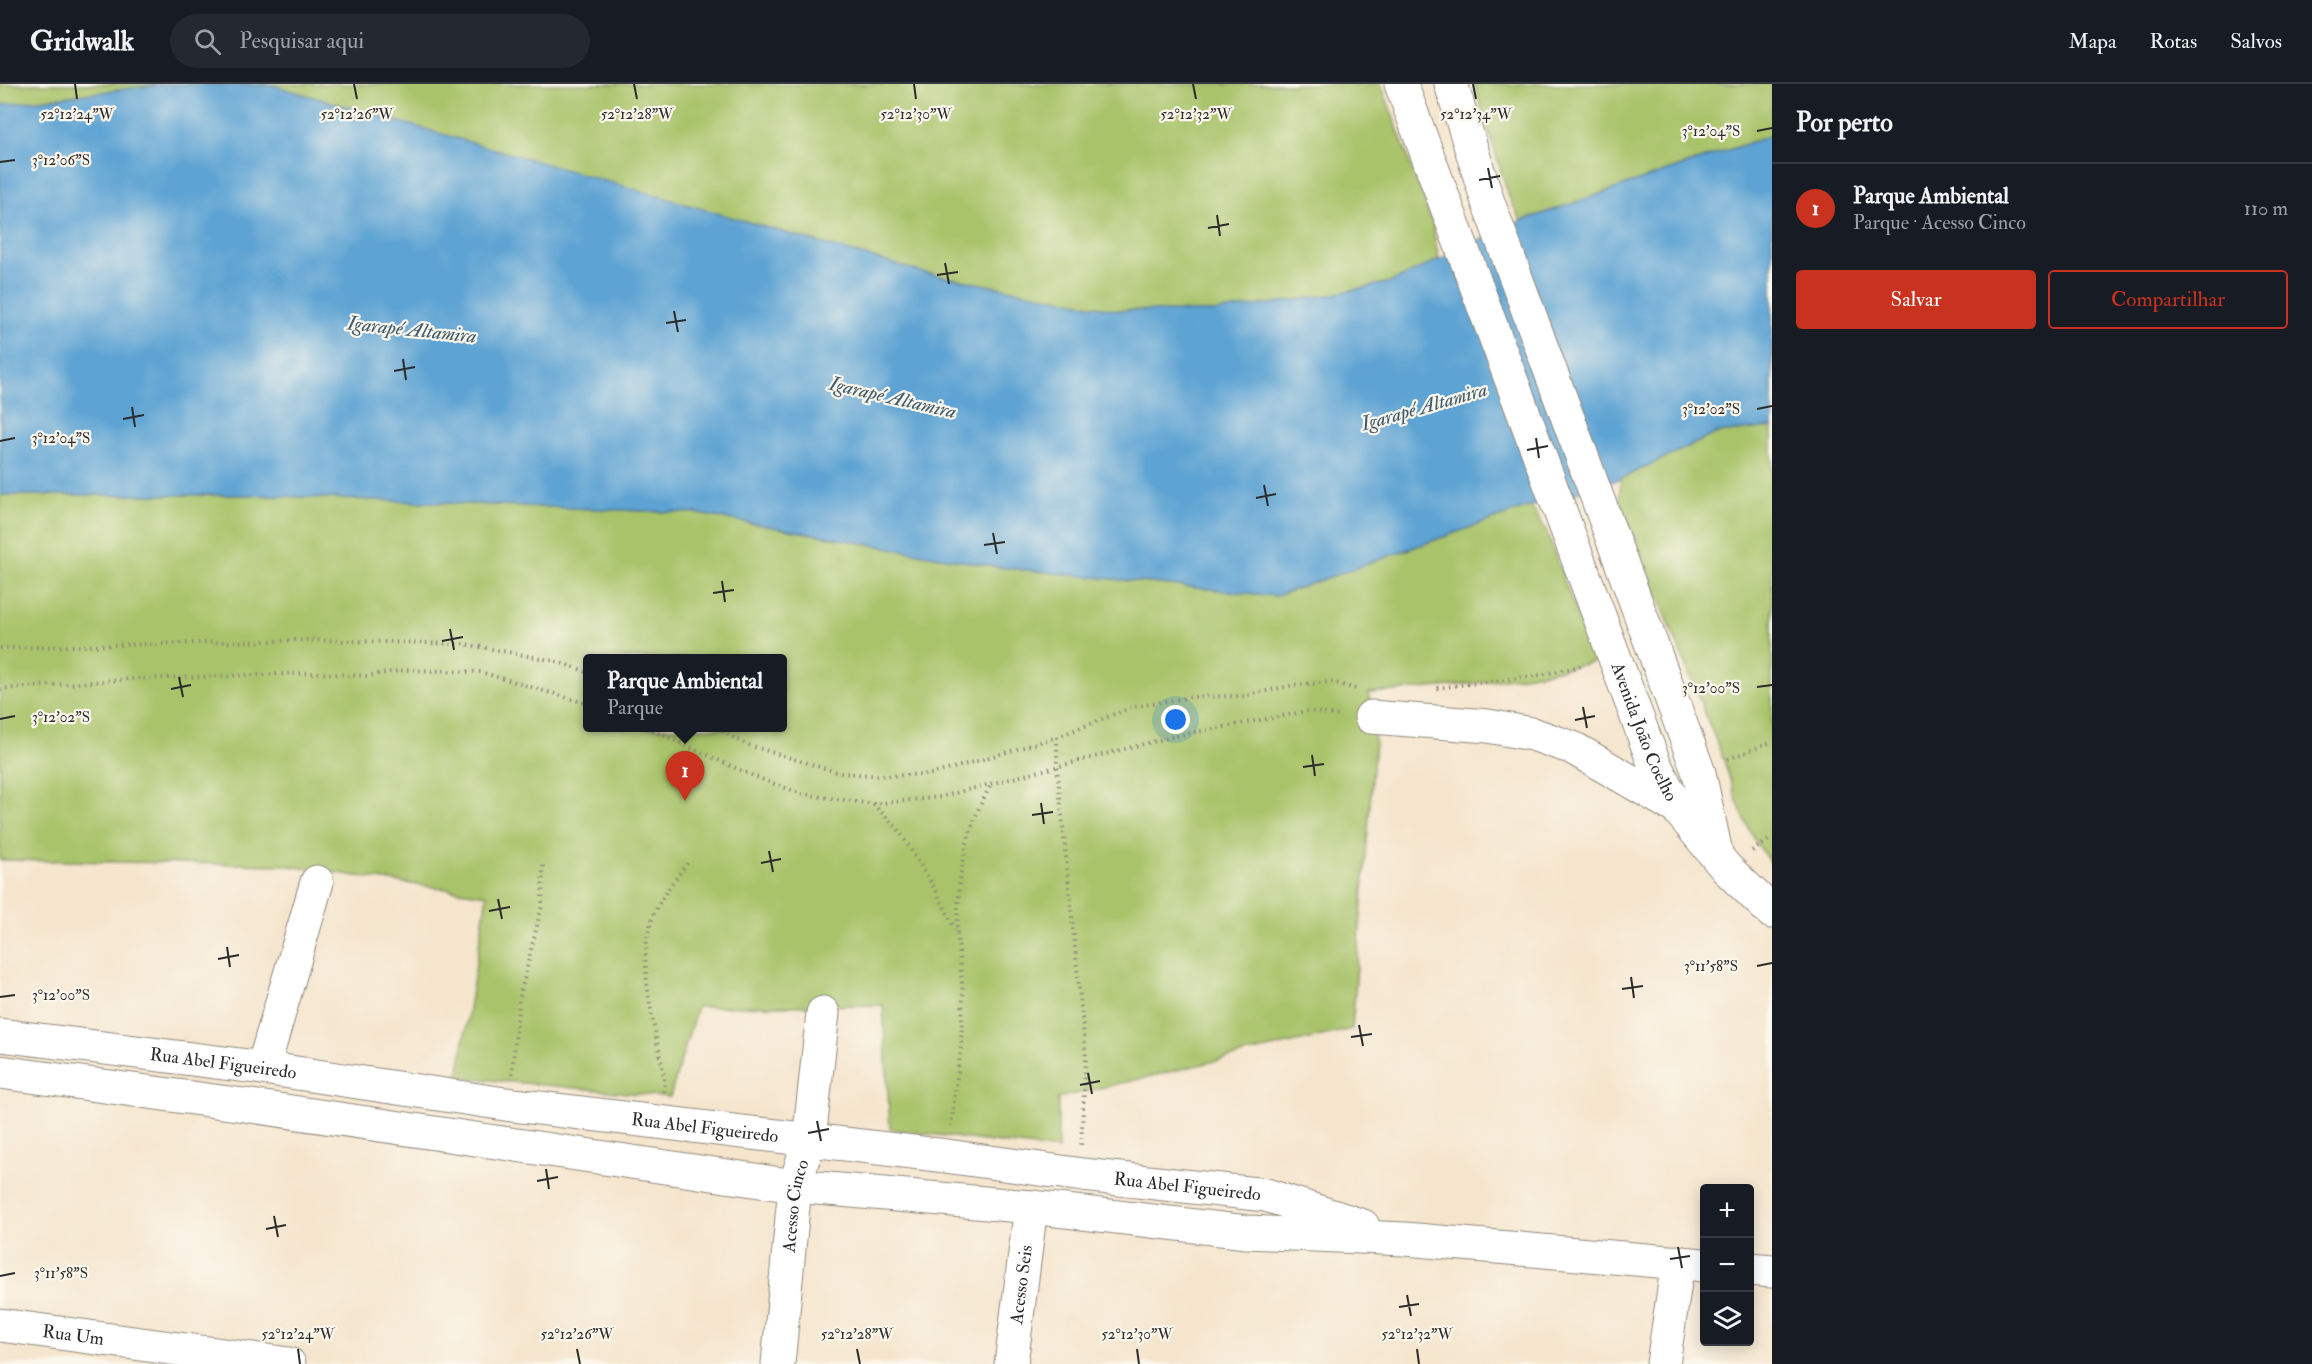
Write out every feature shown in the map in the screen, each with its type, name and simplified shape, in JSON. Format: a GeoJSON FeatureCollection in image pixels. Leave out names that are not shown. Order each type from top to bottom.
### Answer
{"type":"FeatureCollection","features":[{"type":"Feature","properties":{"kind":"street","name":"Avenida João Coelho"},"geometry":{"type":"LineString","coordinates":[[1401,84],[1654,763],[1677,808],[1717,857],[1772,912]]}},
{"type":"Feature","properties":{"kind":"street"},"geometry":{"type":"LineString","coordinates":[[1451,84],[1488,202],[1699,773],[1717,857]]}},
{"type":"Feature","properties":{"kind":"street"},"geometry":{"type":"LineString","coordinates":[[1371,717],[1488,726],[1532,734],[1572,748],[1677,808],[1708,814]]}},
{"type":"Feature","properties":{"kind":"street"},"geometry":{"type":"LineString","coordinates":[[263,1068],[317,882]]}},
{"type":"Feature","properties":{"kind":"street","name":"Acesso Cinco"},"geometry":{"type":"LineString","coordinates":[[778,1364],[795,1186],[809,1140],[823,1013]]}},
{"type":"Feature","properties":{"kind":"street","name":"Rua Abel Figueiredo"},"geometry":{"type":"LineString","coordinates":[[0,1035],[263,1068],[505,1104],[946,1156],[1083,1175],[1266,1195],[1405,1239]]}},
{"type":"Feature","properties":{"kind":"street","name":"Rua Abel Figueiredo"},"geometry":{"type":"LineString","coordinates":[[0,1072],[244,1105],[795,1186],[1031,1207],[1247,1232],[1405,1239],[1691,1263]]}},
{"type":"Feature","properties":{"kind":"street","name":"Acesso Seis"},"geometry":{"type":"LineString","coordinates":[[1011,1364],[1031,1207]]}},
{"type":"Feature","properties":{"kind":"street"},"geometry":{"type":"LineString","coordinates":[[1663,1364],[1691,1263]]}},
{"type":"Feature","properties":{"kind":"street"},"geometry":{"type":"LineString","coordinates":[[1754,1269],[1772,1270]]}},
{"type":"Feature","properties":{"kind":"street","name":"Rua Um"},"geometry":{"type":"LineString","coordinates":[[0,1325],[289,1364]]}},
{"type":"Feature","properties":{"kind":"path"},"geometry":{"type":"LineString","coordinates":[[0,648],[308,640],[465,644],[555,660],[583,670]]}},
{"type":"Feature","properties":{"kind":"path"},"geometry":{"type":"LineString","coordinates":[[1425,689],[1542,675],[1594,662]]}},
{"type":"Feature","properties":{"kind":"path"},"geometry":{"type":"LineString","coordinates":[[0,689],[144,679],[318,673],[367,676],[404,670],[481,672],[583,703]]}},
{"type":"Feature","properties":{"kind":"path"},"geometry":{"type":"LineString","coordinates":[[656,732],[758,778],[802,794],[873,804],[940,797],[1171,737],[1308,711],[1356,719],[1371,717],[1368,693],[1333,682],[1294,685],[1243,696],[1191,697],[1133,707],[1057,737],[933,774],[885,776],[840,772],[745,744],[724,732]]}},
{"type":"Feature","properties":{"kind":"path"},"geometry":{"type":"LineString","coordinates":[[1057,737],[1086,1058],[1081,1149],[1083,1175]]}},
{"type":"Feature","properties":{"kind":"path"},"geometry":{"type":"LineString","coordinates":[[1699,773],[1772,742]]}},
{"type":"Feature","properties":{"kind":"path"},"geometry":{"type":"LineString","coordinates":[[946,1156],[961,1047],[963,992],[957,934],[959,877],[964,849],[978,808],[992,784]]}},
{"type":"Feature","properties":{"kind":"path"},"geometry":{"type":"LineString","coordinates":[[873,804],[898,829],[937,892],[957,934]]}},
{"type":"Feature","properties":{"kind":"path"},"geometry":{"type":"LineString","coordinates":[[660,1123],[664,1088],[646,978],[647,951],[656,910],[688,862]]}},
{"type":"Feature","properties":{"kind":"path"},"geometry":{"type":"LineString","coordinates":[[505,1104],[516,1050],[515,1028],[519,1000],[542,905],[543,863]]}},
{"type":"Feature","properties":{"kind":"green space"},"geometry":{"type":"Polygon","coordinates":[[[0,84],[166,84],[0,105],[0,84]]]}},
{"type":"Feature","properties":{"kind":"green space"},"geometry":{"type":"Polygon","coordinates":[[[166,84],[1381,84],[1432,223],[1439,260],[1391,282],[1330,295],[1213,312],[1116,310],[925,273],[639,191],[166,84]]]}},
{"type":"Feature","properties":{"kind":"green space"},"geometry":{"type":"Polygon","coordinates":[[[1474,84],[1772,84],[1772,135],[1521,221],[1509,197],[1474,84]]]}},
{"type":"Feature","properties":{"kind":"green space"},"geometry":{"type":"Polygon","coordinates":[[[1772,427],[1772,865],[1756,841],[1737,802],[1724,761],[1620,501],[1620,479],[1717,433],[1772,427]]]}},
{"type":"Feature","properties":{"kind":"green space"},"geometry":{"type":"Polygon","coordinates":[[[0,495],[253,495],[694,513],[997,567],[1276,596],[1531,506],[1546,530],[1594,662],[1538,674],[1482,682],[1369,693],[1375,742],[1352,1029],[1058,1098],[1058,1150],[890,1129],[883,1005],[697,1007],[670,1097],[458,1077],[487,895],[282,865],[0,860],[0,495]]]}},
{"type":"Feature","properties":{"kind":"water","name":"Igarapé Altamira"},"geometry":{"type":"Polygon","coordinates":[[[166,84],[272,85],[925,273],[1116,310],[1213,312],[1330,295],[1391,282],[1521,221],[1772,135],[1772,427],[1717,433],[1620,479],[1531,506],[1276,596],[997,567],[694,513],[253,495],[0,495],[0,105],[166,84]]]}},
{"type":"Feature","properties":{"kind":"place","name":"Parque Ambiental"},"geometry":{"type":"Point","coordinates":[685,801]}}]}
